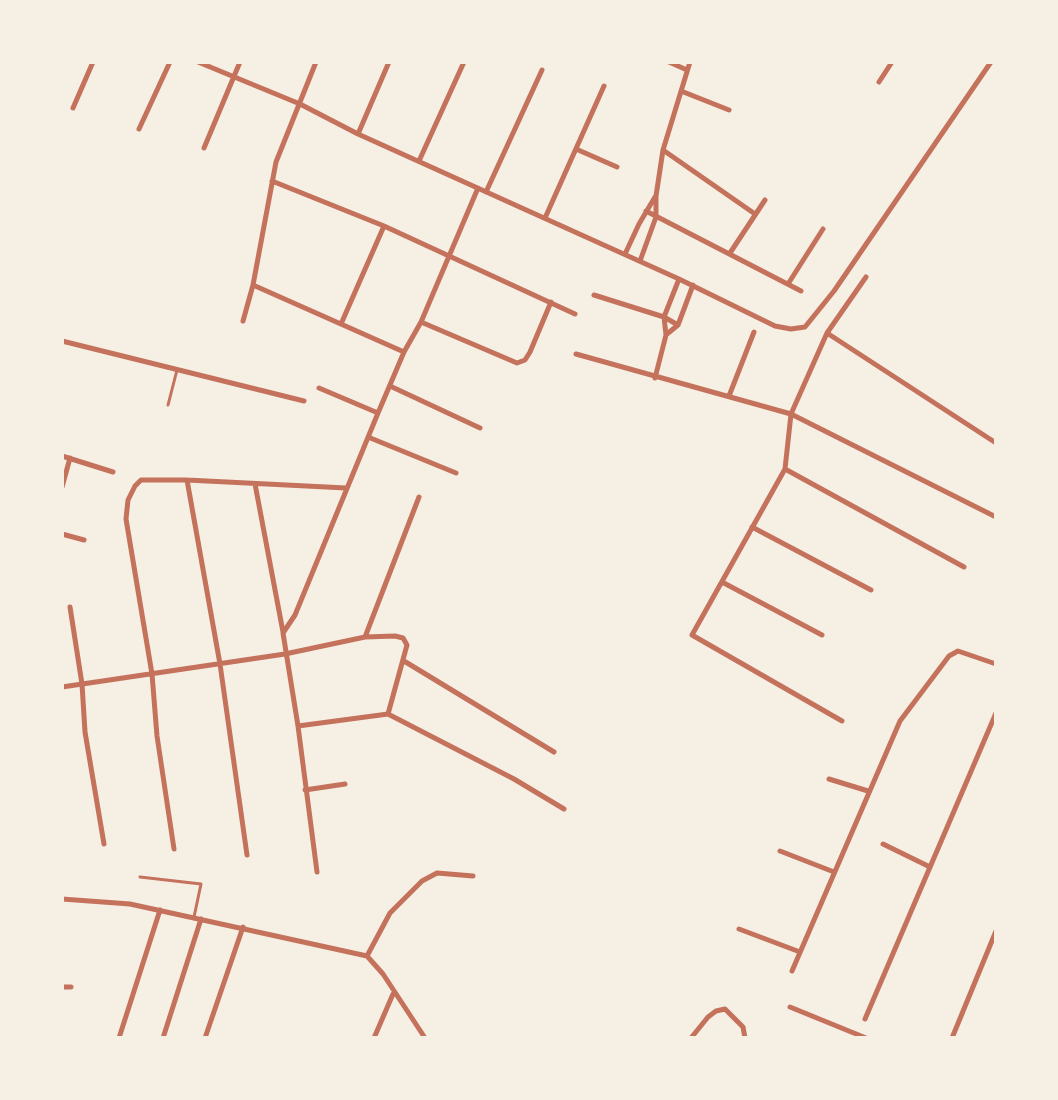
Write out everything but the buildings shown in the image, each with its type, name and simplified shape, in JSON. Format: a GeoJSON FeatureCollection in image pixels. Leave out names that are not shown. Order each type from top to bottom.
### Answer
{"type":"FeatureCollection","features":[{"type":"Feature","properties":{"kind":"street"},"geometry":{"type":"LineString","coordinates":[[73,108],[93,62]]}},
{"type":"Feature","properties":{"kind":"street"},"geometry":{"type":"LineString","coordinates":[[139,129],[170,62]]}},
{"type":"Feature","properties":{"kind":"street"},"geometry":{"type":"LineString","coordinates":[[198,62],[300,104],[358,134],[693,285],[775,326],[791,329],[805,327],[834,291],[991,62]]}},
{"type":"Feature","properties":{"kind":"street"},"geometry":{"type":"LineString","coordinates":[[204,148],[240,62]]}},
{"type":"Feature","properties":{"kind":"street"},"geometry":{"type":"LineString","coordinates":[[243,321],[253,285],[276,162],[316,62]]}},
{"type":"Feature","properties":{"kind":"street"},"geometry":{"type":"LineString","coordinates":[[358,134],[389,62]]}},
{"type":"Feature","properties":{"kind":"street"},"geometry":{"type":"LineString","coordinates":[[419,161],[464,62]]}},
{"type":"Feature","properties":{"kind":"street"},"geometry":{"type":"LineString","coordinates":[[669,62],[687,70]]}},
{"type":"Feature","properties":{"kind":"street"},"geometry":{"type":"LineString","coordinates":[[640,261],[656,217],[663,150],[690,62]]}},
{"type":"Feature","properties":{"kind":"street"},"geometry":{"type":"LineString","coordinates":[[879,82],[892,62]]}},
{"type":"Feature","properties":{"kind":"street"},"geometry":{"type":"LineString","coordinates":[[486,192],[542,70]]}},
{"type":"Feature","properties":{"kind":"street"},"geometry":{"type":"LineString","coordinates":[[545,218],[604,86]]}},
{"type":"Feature","properties":{"kind":"street"},"geometry":{"type":"LineString","coordinates":[[681,91],[729,110]]}},
{"type":"Feature","properties":{"kind":"street"},"geometry":{"type":"LineString","coordinates":[[576,149],[617,167]]}},
{"type":"Feature","properties":{"kind":"street"},"geometry":{"type":"LineString","coordinates":[[663,150],[755,214]]}},
{"type":"Feature","properties":{"kind":"street"},"geometry":{"type":"LineString","coordinates":[[272,181],[384,226],[575,314]]}},
{"type":"Feature","properties":{"kind":"street"},"geometry":{"type":"LineString","coordinates":[[283,633],[295,615],[404,352],[421,322],[478,188]]}},
{"type":"Feature","properties":{"kind":"street"},"geometry":{"type":"LineString","coordinates":[[625,254],[656,196]]}},
{"type":"Feature","properties":{"kind":"street"},"geometry":{"type":"LineString","coordinates":[[730,253],[765,200]]}},
{"type":"Feature","properties":{"kind":"street"},"geometry":{"type":"LineString","coordinates":[[646,211],[801,291]]}},
{"type":"Feature","properties":{"kind":"street"},"geometry":{"type":"LineString","coordinates":[[341,324],[384,226]]}},
{"type":"Feature","properties":{"kind":"street"},"geometry":{"type":"LineString","coordinates":[[788,284],[823,229]]}},
{"type":"Feature","properties":{"kind":"street"},"geometry":{"type":"LineString","coordinates":[[842,721],[692,635],[785,469],[791,414],[827,333],[866,277]]}},
{"type":"Feature","properties":{"kind":"street"},"geometry":{"type":"LineString","coordinates":[[655,378],[666,335],[664,317],[679,279]]}},
{"type":"Feature","properties":{"kind":"street"},"geometry":{"type":"LineString","coordinates":[[253,285],[404,352]]}},
{"type":"Feature","properties":{"kind":"street"},"geometry":{"type":"LineString","coordinates":[[666,335],[678,325],[693,285]]}},
{"type":"Feature","properties":{"kind":"street"},"geometry":{"type":"LineString","coordinates":[[594,295],[664,317],[678,325]]}},
{"type":"Feature","properties":{"kind":"street"},"geometry":{"type":"LineString","coordinates":[[421,322],[517,363],[525,360],[530,352],[551,302]]}},
{"type":"Feature","properties":{"kind":"street"},"geometry":{"type":"LineString","coordinates":[[729,396],[754,332]]}},
{"type":"Feature","properties":{"kind":"street"},"geometry":{"type":"LineString","coordinates":[[827,333],[996,443]]}},
{"type":"Feature","properties":{"kind":"street"},"geometry":{"type":"LineString","coordinates":[[62,341],[304,401]]}},
{"type":"Feature","properties":{"kind":"street"},"geometry":{"type":"LineString","coordinates":[[576,354],[791,414],[996,517]]}},
{"type":"Feature","properties":{"kind":"street"},"geometry":{"type":"LineString","coordinates":[[390,386],[480,428]]}},
{"type":"Feature","properties":{"kind":"street"},"geometry":{"type":"LineString","coordinates":[[319,388],[378,413]]}},
{"type":"Feature","properties":{"kind":"street"},"geometry":{"type":"LineString","coordinates":[[368,437],[456,473]]}},
{"type":"Feature","properties":{"kind":"street"},"geometry":{"type":"LineString","coordinates":[[62,456],[113,472]]}},
{"type":"Feature","properties":{"kind":"street"},"geometry":{"type":"LineString","coordinates":[[62,487],[70,458]]}},
{"type":"Feature","properties":{"kind":"street"},"geometry":{"type":"LineString","coordinates":[[785,469],[964,567]]}},
{"type":"Feature","properties":{"kind":"street"},"geometry":{"type":"LineString","coordinates":[[174,849],[157,736],[152,674],[126,519],[128,500],[141,480],[346,488]]}},
{"type":"Feature","properties":{"kind":"street"},"geometry":{"type":"LineString","coordinates":[[187,480],[220,664],[247,855]]}},
{"type":"Feature","properties":{"kind":"street"},"geometry":{"type":"LineString","coordinates":[[255,484],[298,726],[317,872]]}},
{"type":"Feature","properties":{"kind":"street"},"geometry":{"type":"LineString","coordinates":[[365,637],[419,497]]}},
{"type":"Feature","properties":{"kind":"street"},"geometry":{"type":"LineString","coordinates":[[752,527],[871,590]]}},
{"type":"Feature","properties":{"kind":"street"},"geometry":{"type":"LineString","coordinates":[[62,534],[84,540]]}},
{"type":"Feature","properties":{"kind":"street"},"geometry":{"type":"LineString","coordinates":[[722,582],[822,635]]}},
{"type":"Feature","properties":{"kind":"street"},"geometry":{"type":"LineString","coordinates":[[70,607],[82,684],[85,732],[104,844]]}},
{"type":"Feature","properties":{"kind":"street"},"geometry":{"type":"LineString","coordinates":[[62,687],[285,654],[365,637],[395,636],[403,638],[407,645],[388,714]]}},
{"type":"Feature","properties":{"kind":"street"},"geometry":{"type":"LineString","coordinates":[[792,971],[900,721],[949,656],[958,651],[996,664]]}},
{"type":"Feature","properties":{"kind":"street"},"geometry":{"type":"LineString","coordinates":[[404,661],[554,752]]}},
{"type":"Feature","properties":{"kind":"street"},"geometry":{"type":"LineString","coordinates":[[865,1019],[996,713]]}},
{"type":"Feature","properties":{"kind":"street"},"geometry":{"type":"LineString","coordinates":[[298,726],[388,714],[514,779],[564,809]]}},
{"type":"Feature","properties":{"kind":"street"},"geometry":{"type":"LineString","coordinates":[[829,779],[868,791]]}},
{"type":"Feature","properties":{"kind":"street"},"geometry":{"type":"LineString","coordinates":[[305,790],[345,784]]}},
{"type":"Feature","properties":{"kind":"street"},"geometry":{"type":"LineString","coordinates":[[883,844],[930,867]]}},
{"type":"Feature","properties":{"kind":"street"},"geometry":{"type":"LineString","coordinates":[[780,851],[834,872]]}},
{"type":"Feature","properties":{"kind":"street"},"geometry":{"type":"LineString","coordinates":[[367,956],[390,913],[422,881],[437,873],[473,876]]}},
{"type":"Feature","properties":{"kind":"street"},"geometry":{"type":"LineString","coordinates":[[62,899],[130,904],[367,956],[383,974],[425,1038]]}},
{"type":"Feature","properties":{"kind":"street"},"geometry":{"type":"LineString","coordinates":[[119,1038],[160,910]]}},
{"type":"Feature","properties":{"kind":"street"},"geometry":{"type":"LineString","coordinates":[[163,1038],[201,919]]}},
{"type":"Feature","properties":{"kind":"street"},"geometry":{"type":"LineString","coordinates":[[205,1038],[243,927]]}},
{"type":"Feature","properties":{"kind":"street"},"geometry":{"type":"LineString","coordinates":[[739,929],[800,952]]}},
{"type":"Feature","properties":{"kind":"street"},"geometry":{"type":"LineString","coordinates":[[952,1038],[996,931]]}},
{"type":"Feature","properties":{"kind":"street"},"geometry":{"type":"LineString","coordinates":[[62,987],[71,987]]}},
{"type":"Feature","properties":{"kind":"street"},"geometry":{"type":"LineString","coordinates":[[374,1038],[394,993]]}},
{"type":"Feature","properties":{"kind":"street"},"geometry":{"type":"LineString","coordinates":[[790,1007],[866,1038]]}},
{"type":"Feature","properties":{"kind":"street"},"geometry":{"type":"LineString","coordinates":[[691,1038],[708,1017],[725,1009],[743,1027],[745,1038]]}},
{"type":"Feature","properties":{"kind":"lane"},"geometry":{"type":"LineString","coordinates":[[168,405],[178,368]]}},
{"type":"Feature","properties":{"kind":"lane"},"geometry":{"type":"LineString","coordinates":[[140,877],[201,884],[194,917]]}}]}
